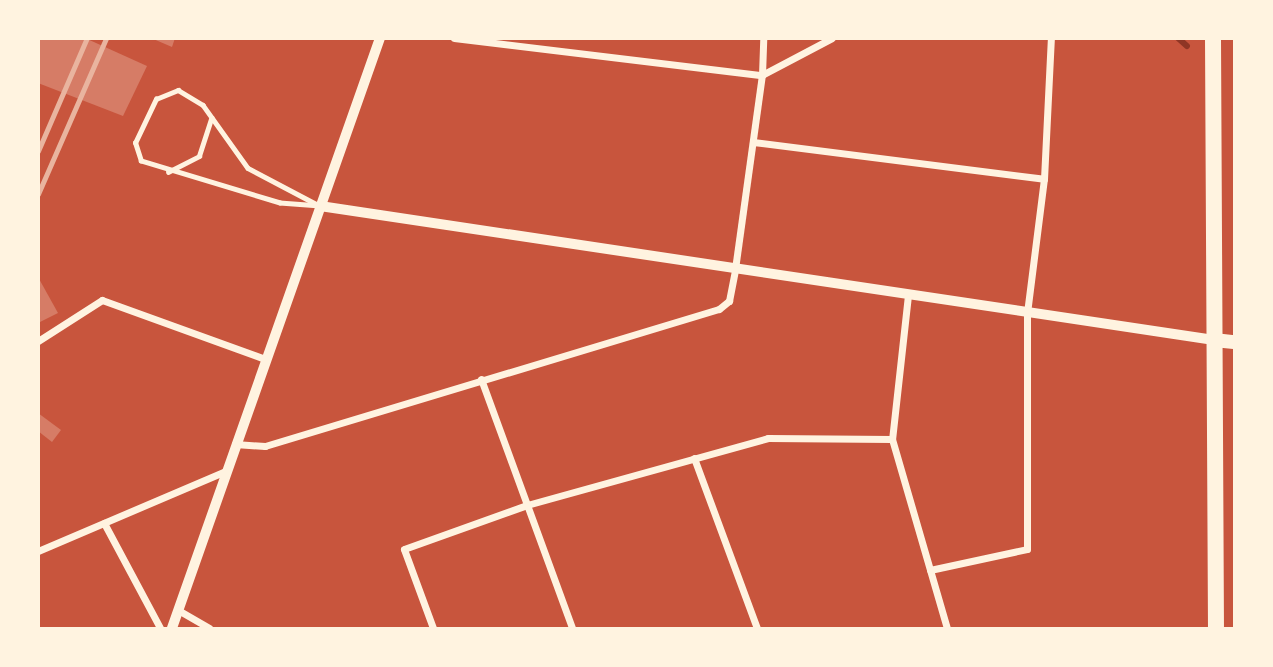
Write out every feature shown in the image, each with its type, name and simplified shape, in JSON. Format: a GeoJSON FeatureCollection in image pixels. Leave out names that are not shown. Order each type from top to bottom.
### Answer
{"type":"FeatureCollection","features":[{"type":"Feature","properties":{"kind":"highway"},"geometry":{"type":"LineString","coordinates":[[1213,38],[1216,628]]}},
{"type":"Feature","properties":{"kind":"main road"},"geometry":{"type":"LineString","coordinates":[[1214,341],[1234,342]]}},
{"type":"Feature","properties":{"kind":"street"},"geometry":{"type":"LineString","coordinates":[[172,628],[380,38]]}},
{"type":"Feature","properties":{"kind":"street"},"geometry":{"type":"LineString","coordinates":[[454,38],[762,75],[832,38]]}},
{"type":"Feature","properties":{"kind":"street"},"geometry":{"type":"LineString","coordinates":[[235,444],[265,446],[719,309],[729,301],[735,268],[762,75],[763,38]]}},
{"type":"Feature","properties":{"kind":"street"},"geometry":{"type":"LineString","coordinates":[[930,570],[1027,549],[1027,313],[1044,180],[1051,38]]}},
{"type":"Feature","properties":{"kind":"street"},"geometry":{"type":"LineString","coordinates":[[753,142],[1044,180]]}},
{"type":"Feature","properties":{"kind":"street"},"geometry":{"type":"LineString","coordinates":[[320,206],[1214,341]]}},
{"type":"Feature","properties":{"kind":"street"},"geometry":{"type":"LineString","coordinates":[[908,295],[892,439],[947,628]]}},
{"type":"Feature","properties":{"kind":"street"},"geometry":{"type":"LineString","coordinates":[[38,341],[102,300],[265,359]]}},
{"type":"Feature","properties":{"kind":"street"},"geometry":{"type":"LineString","coordinates":[[481,379],[572,628]]}},
{"type":"Feature","properties":{"kind":"street"},"geometry":{"type":"LineString","coordinates":[[433,628],[404,549],[527,505],[768,438],[892,439]]}},
{"type":"Feature","properties":{"kind":"street"},"geometry":{"type":"LineString","coordinates":[[694,458],[757,628]]}},
{"type":"Feature","properties":{"kind":"street"},"geometry":{"type":"LineString","coordinates":[[38,551],[226,471]]}},
{"type":"Feature","properties":{"kind":"street"},"geometry":{"type":"LineString","coordinates":[[104,523],[160,628]]}},
{"type":"Feature","properties":{"kind":"street"},"geometry":{"type":"LineString","coordinates":[[178,610],[209,628]]}},
{"type":"Feature","properties":{"kind":"lane"},"geometry":{"type":"LineString","coordinates":[[178,90],[203,106],[248,168],[320,206],[281,203],[168,173],[141,162],[135,143],[156,99],[178,90]]}},
{"type":"Feature","properties":{"kind":"lane"},"geometry":{"type":"LineString","coordinates":[[168,173],[199,156],[212,117]]}},
{"type":"Feature","properties":{"kind":"building"},"geometry":{"type":"Polygon","coordinates":[[[38,38],[85,38],[147,66],[123,116],[38,83],[38,38]]]}},
{"type":"Feature","properties":{"kind":"building"},"geometry":{"type":"Polygon","coordinates":[[[151,38],[175,38],[172,47],[151,38]]]}},
{"type":"Feature","properties":{"kind":"building"},"geometry":{"type":"Polygon","coordinates":[[[38,277],[58,313],[38,323],[38,277]]]}},
{"type":"Feature","properties":{"kind":"building"},"geometry":{"type":"Polygon","coordinates":[[[38,413],[61,430],[52,442],[38,431],[38,413]]]}},
{"type":"Feature","properties":{"kind":"waterway"},"geometry":{"type":"LineString","coordinates":[[1178,38],[1187,46]]}},
{"type":"Feature","properties":{"kind":"railway"},"geometry":{"type":"LineString","coordinates":[[38,151],[87,38]]}},
{"type":"Feature","properties":{"kind":"railway"},"geometry":{"type":"LineString","coordinates":[[38,194],[106,38]]}}]}
